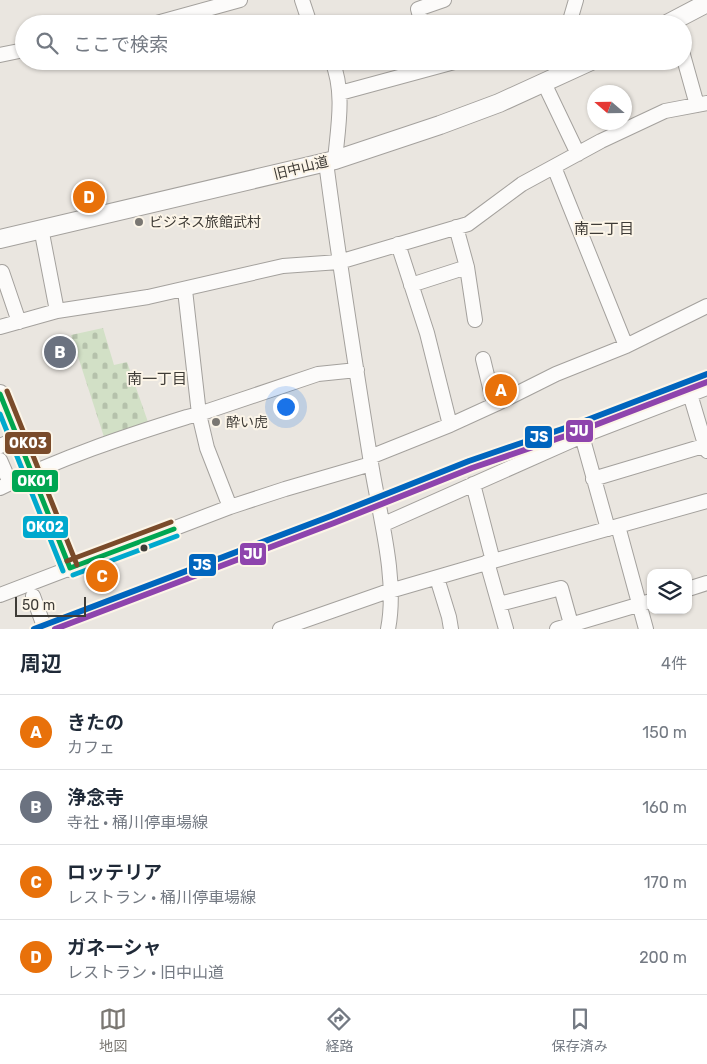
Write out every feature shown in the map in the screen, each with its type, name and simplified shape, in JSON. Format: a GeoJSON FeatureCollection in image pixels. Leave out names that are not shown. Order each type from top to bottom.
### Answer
{"type":"FeatureCollection","features":[{"type":"Feature","properties":{"kind":"main road"},"geometry":{"type":"LineString","coordinates":[[686,15],[707,3]]}},
{"type":"Feature","properties":{"kind":"main road","name":"旧中山道"},"geometry":{"type":"LineString","coordinates":[[0,239],[331,161],[440,125],[499,103],[544,82],[559,70]]}},
{"type":"Feature","properties":{"kind":"main road"},"geometry":{"type":"LineString","coordinates":[[0,394],[70,568]]}},
{"type":"Feature","properties":{"kind":"street"},"geometry":{"type":"LineString","coordinates":[[186,15],[240,0]]}},
{"type":"Feature","properties":{"kind":"street"},"geometry":{"type":"LineString","coordinates":[[302,0],[307,15]]}},
{"type":"Feature","properties":{"kind":"street"},"geometry":{"type":"LineString","coordinates":[[420,15],[418,9],[444,0]]}},
{"type":"Feature","properties":{"kind":"street"},"geometry":{"type":"LineString","coordinates":[[572,15],[576,0]]}},
{"type":"Feature","properties":{"kind":"street"},"geometry":{"type":"LineString","coordinates":[[0,55],[15,52]]}},
{"type":"Feature","properties":{"kind":"street"},"geometry":{"type":"LineString","coordinates":[[335,70],[340,93],[331,161],[339,262],[376,497],[384,524],[390,592],[390,620],[388,629]]}},
{"type":"Feature","properties":{"kind":"street"},"geometry":{"type":"LineString","coordinates":[[340,93],[416,70]]}},
{"type":"Feature","properties":{"kind":"street"},"geometry":{"type":"LineString","coordinates":[[0,327],[57,311],[185,290],[283,266],[339,262],[468,224],[522,184],[634,125],[665,111],[702,104],[689,70]]}},
{"type":"Feature","properties":{"kind":"street"},"geometry":{"type":"LineString","coordinates":[[544,82],[578,154]]}},
{"type":"Feature","properties":{"kind":"street"},"geometry":{"type":"LineString","coordinates":[[554,167],[626,346]]}},
{"type":"Feature","properties":{"kind":"street"},"geometry":{"type":"LineString","coordinates":[[456,227],[467,267],[475,320]]}},
{"type":"Feature","properties":{"kind":"street"},"geometry":{"type":"LineString","coordinates":[[41,228],[57,311]]}},
{"type":"Feature","properties":{"kind":"street"},"geometry":{"type":"LineString","coordinates":[[398,244],[427,333],[450,424]]}},
{"type":"Feature","properties":{"kind":"street"},"geometry":{"type":"LineString","coordinates":[[411,285],[467,267]]}},
{"type":"Feature","properties":{"kind":"street"},"geometry":{"type":"LineString","coordinates":[[2,272],[19,322]]}},
{"type":"Feature","properties":{"kind":"street"},"geometry":{"type":"LineString","coordinates":[[185,290],[199,414],[207,448],[230,507]]}},
{"type":"Feature","properties":{"kind":"street"},"geometry":{"type":"LineString","coordinates":[[0,595],[230,507],[370,461],[556,374],[626,346],[707,306]]}},
{"type":"Feature","properties":{"kind":"street"},"geometry":{"type":"LineString","coordinates":[[483,359],[494,404]]}},
{"type":"Feature","properties":{"kind":"street"},"geometry":{"type":"LineString","coordinates":[[0,460],[5,485],[31,472],[186,416],[199,414],[318,374],[357,370]]}},
{"type":"Feature","properties":{"kind":"street"},"geometry":{"type":"LineString","coordinates":[[384,524],[582,436],[707,388]]}},
{"type":"Feature","properties":{"kind":"street"},"geometry":{"type":"LineString","coordinates":[[593,479],[706,447],[690,394]]}},
{"type":"Feature","properties":{"kind":"street"},"geometry":{"type":"LineString","coordinates":[[582,436],[593,479],[645,603],[646,629]]}},
{"type":"Feature","properties":{"kind":"street"},"geometry":{"type":"LineString","coordinates":[[0,446],[18,438]]}},
{"type":"Feature","properties":{"kind":"street"},"geometry":{"type":"LineString","coordinates":[[473,484],[506,629]]}},
{"type":"Feature","properties":{"kind":"street"},"geometry":{"type":"LineString","coordinates":[[280,629],[436,578],[707,501]]}},
{"type":"Feature","properties":{"kind":"street"},"geometry":{"type":"LineString","coordinates":[[436,578],[449,616],[451,629]]}},
{"type":"Feature","properties":{"kind":"street"},"geometry":{"type":"LineString","coordinates":[[692,588],[707,583]]}},
{"type":"Feature","properties":{"kind":"street"},"geometry":{"type":"LineString","coordinates":[[499,604],[561,588],[570,624]]}},
{"type":"Feature","properties":{"kind":"street"},"geometry":{"type":"LineString","coordinates":[[33,596],[45,629]]}},
{"type":"Feature","properties":{"kind":"street"},"geometry":{"type":"LineString","coordinates":[[557,629],[645,603]]}},
{"type":"Feature","properties":{"kind":"green space"},"geometry":{"type":"Polygon","coordinates":[[[103,328],[114,365],[127,362],[148,422],[104,437],[71,335],[103,328]]]}},
{"type":"Feature","properties":{"kind":"transit line","name":"JS"},"geometry":{"type":"LineString","coordinates":[[34,629],[331,516],[469,461],[574,425],[707,374]]}},
{"type":"Feature","properties":{"kind":"transit line","name":"JU"},"geometry":{"type":"LineString","coordinates":[[55,629],[334,523],[472,468],[577,432],[707,382]]}},
{"type":"Feature","properties":{"kind":"transit line","name":"OK03"},"geometry":{"type":"LineString","coordinates":[[7,391],[77,565]]}},
{"type":"Feature","properties":{"kind":"transit line","name":"OK01"},"geometry":{"type":"LineString","coordinates":[[0,394],[70,568]]}},
{"type":"Feature","properties":{"kind":"transit line","name":"OK02"},"geometry":{"type":"LineString","coordinates":[[0,414],[63,571]]}},
{"type":"Feature","properties":{"kind":"transit line","name":"OK03"},"geometry":{"type":"LineString","coordinates":[[67,561],[171,522]]}},
{"type":"Feature","properties":{"kind":"transit line","name":"OK01"},"geometry":{"type":"LineString","coordinates":[[70,568],[174,529]]}},
{"type":"Feature","properties":{"kind":"transit line","name":"OK02"},"geometry":{"type":"LineString","coordinates":[[73,575],[177,536]]}},
{"type":"Feature","properties":{"kind":"place","name":"ガネーシャ"},"geometry":{"type":"Point","coordinates":[89,197]}},
{"type":"Feature","properties":{"kind":"place","name":"ビジネス旅館武村"},"geometry":{"type":"Point","coordinates":[139,222]}},
{"type":"Feature","properties":{"kind":"place","name":"浄念寺"},"geometry":{"type":"Point","coordinates":[60,352]}},
{"type":"Feature","properties":{"kind":"place","name":"きたの"},"geometry":{"type":"Point","coordinates":[501,390]}},
{"type":"Feature","properties":{"kind":"place","name":"酔い虎"},"geometry":{"type":"Point","coordinates":[216,422]}},
{"type":"Feature","properties":{"kind":"place","name":"ロッテリア"},"geometry":{"type":"Point","coordinates":[102,576]}},
{"type":"Feature","properties":{"kind":"district","name":"南二丁目"},"geometry":{"type":"Point","coordinates":[604,229]}},
{"type":"Feature","properties":{"kind":"district","name":"南一丁目"},"geometry":{"type":"Point","coordinates":[157,379]}}]}
